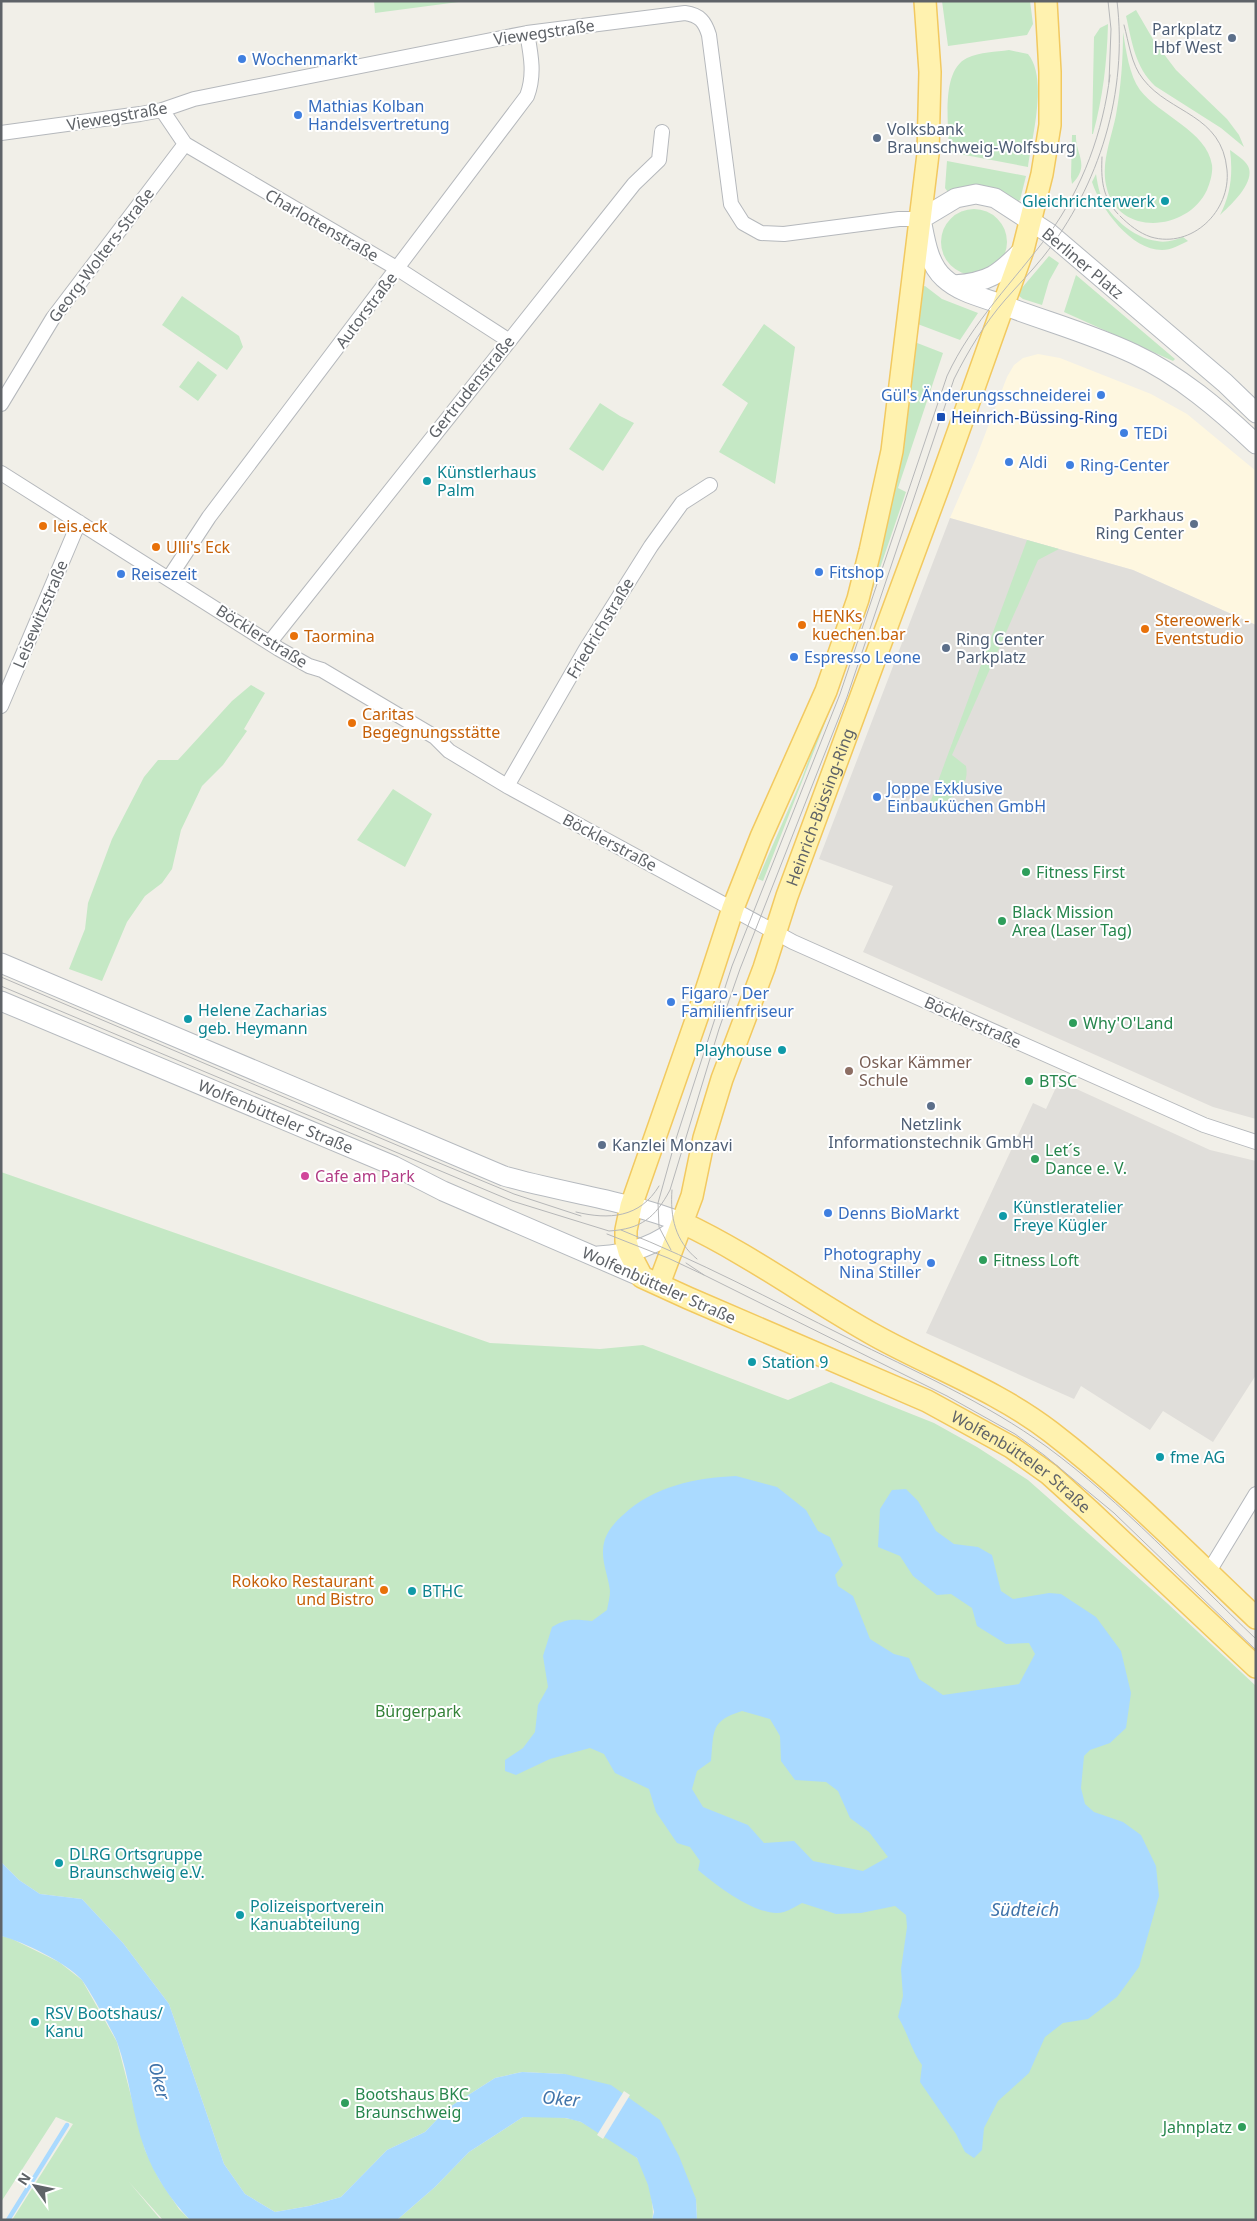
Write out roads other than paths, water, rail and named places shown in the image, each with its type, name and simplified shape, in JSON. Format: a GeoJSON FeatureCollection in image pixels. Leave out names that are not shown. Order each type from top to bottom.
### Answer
{"type":"FeatureCollection","features":[{"type":"Feature","properties":{"kind":"main road"},"geometry":{"type":"LineString","coordinates":[[650,1280],[629,1252],[626,1232],[632,1206],[733,908],[761,837],[826,691],[860,590],[883,499],[892,451],[930,134],[930,72],[925,1]]}},
{"type":"Feature","properties":{"kind":"main road","name":"Berliner Platz"},"geometry":{"type":"LineString","coordinates":[[1046,1],[1049,37],[1050,125],[1032,220],[1225,383],[1256,413]]}},
{"type":"Feature","properties":{"kind":"main road"},"geometry":{"type":"LineString","coordinates":[[921,219],[956,198],[976,194],[995,198],[1032,220]]}},
{"type":"Feature","properties":{"kind":"main road"},"geometry":{"type":"LineString","coordinates":[[921,219],[927,248],[936,269],[952,285],[1003,306],[1134,354],[1183,384],[1231,420],[1256,444]]}},
{"type":"Feature","properties":{"kind":"main road","name":"Heinrich-Büssing-Ring"},"geometry":{"type":"LineString","coordinates":[[650,1280],[683,1224],[692,1196],[710,1115],[775,931],[940,484],[1032,220]]}},
{"type":"Feature","properties":{"kind":"main road"},"geometry":{"type":"LineString","coordinates":[[952,285],[986,280],[996,275],[1023,250]]}},
{"type":"Feature","properties":{"kind":"main road","name":"Wolfenbütteler Straße"},"geometry":{"type":"LineString","coordinates":[[1,963],[504,1176],[537,1186],[632,1206],[683,1224],[724,1243],[874,1335],[990,1393],[1034,1420],[1110,1481],[1256,1618]]}},
{"type":"Feature","properties":{"kind":"main road","name":"Wolfenbütteler Straße"},"geometry":{"type":"LineString","coordinates":[[1,1000],[386,1163],[443,1192],[598,1256],[927,1401],[1011,1447],[1049,1474],[1256,1667]]}},
{"type":"Feature","properties":{"kind":"main road"},"geometry":{"type":"LineString","coordinates":[[598,1256],[629,1252],[659,1241],[683,1224]]}},
{"type":"Feature","properties":{"kind":"street","name":"Viewegstraße"},"geometry":{"type":"LineString","coordinates":[[1,134],[162,110],[194,99],[527,33],[686,13],[700,18],[706,25],[709,35],[731,204],[743,223],[762,233],[784,234],[900,218],[921,219]]}},
{"type":"Feature","properties":{"kind":"street","name":"Autorstraße"},"geometry":{"type":"LineString","coordinates":[[169,578],[215,509],[527,96],[532,83],[532,74],[527,33]]}},
{"type":"Feature","properties":{"kind":"street"},"geometry":{"type":"LineString","coordinates":[[162,110],[185,144]]}},
{"type":"Feature","properties":{"kind":"street","name":"Gertrudenstraße"},"geometry":{"type":"LineString","coordinates":[[270,642],[508,340],[634,184],[660,160],[662,132]]}},
{"type":"Feature","properties":{"kind":"street","name":"Charlottenstraße"},"geometry":{"type":"LineString","coordinates":[[185,144],[398,269],[508,340]]}},
{"type":"Feature","properties":{"kind":"street","name":"Georg-Wolters-Straße"},"geometry":{"type":"LineString","coordinates":[[1,404],[53,318],[185,144]]}},
{"type":"Feature","properties":{"kind":"street","name":"Böcklerstraße"},"geometry":{"type":"LineString","coordinates":[[1,473],[294,658],[322,670],[435,737],[449,751],[508,786],[800,945],[1204,1125],[1256,1142]]}},
{"type":"Feature","properties":{"kind":"street","name":"Friedrichstraße"},"geometry":{"type":"LineString","coordinates":[[508,786],[590,642],[651,546],[682,503],[710,484]]}},
{"type":"Feature","properties":{"kind":"street","name":"Leisewitzstraße"},"geometry":{"type":"LineString","coordinates":[[1,706],[79,522]]}},
{"type":"Feature","properties":{"kind":"street"},"geometry":{"type":"LineString","coordinates":[[1208,1573],[1256,1494]]}},
{"type":"Feature","properties":{"kind":"water","name":"Südteich"},"geometry":{"type":"Polygon","coordinates":[[[736,1476],[777,1487],[806,1510],[818,1531],[830,1537],[843,1565],[835,1575],[838,1586],[853,1596],[870,1639],[894,1654],[909,1658],[919,1679],[943,1695],[1019,1684],[1035,1654],[1029,1643],[1006,1644],[977,1626],[972,1608],[951,1594],[937,1595],[913,1576],[900,1556],[878,1547],[880,1509],[892,1490],[906,1489],[918,1501],[936,1531],[954,1544],[978,1547],[992,1555],[1001,1591],[1013,1599],[1049,1593],[1061,1594],[1096,1617],[1121,1651],[1131,1693],[1126,1728],[1110,1743],[1090,1750],[1084,1756],[1081,1788],[1085,1804],[1094,1812],[1123,1822],[1141,1835],[1156,1866],[1159,1896],[1139,1967],[1117,1997],[1088,2019],[1063,2023],[1045,2037],[1029,2073],[998,2101],[984,2128],[982,2150],[974,2158],[965,2152],[956,2134],[920,2082],[922,2065],[898,2017],[903,1996],[901,1969],[907,1927],[906,1915],[895,1906],[861,1913],[836,1914],[802,1903],[784,1912],[774,1913],[751,1906],[727,1892],[698,1870],[700,1861],[690,1847],[677,1843],[656,1812],[649,1789],[615,1773],[604,1754],[590,1748],[550,1759],[516,1775],[505,1771],[505,1760],[523,1748],[535,1732],[538,1705],[548,1687],[543,1656],[552,1627],[571,1620],[592,1621],[607,1610],[610,1591],[604,1565],[603,1546],[615,1522],[635,1505],[662,1490],[705,1479],[736,1476]],[[742,1711],[719,1723],[714,1735],[711,1761],[697,1771],[692,1789],[703,1807],[748,1825],[764,1843],[794,1841],[813,1861],[863,1871],[888,1857],[869,1832],[850,1818],[838,1791],[826,1782],[795,1780],[781,1761],[780,1736],[770,1719],[742,1711]]]}},
{"type":"Feature","properties":{"kind":"water","name":"Oker"},"geometry":{"type":"Polygon","coordinates":[[[1,1862],[19,1880],[40,1894],[82,1899],[123,1943],[169,2004],[224,2164],[245,2194],[275,2212],[309,2206],[341,2197],[387,2150],[425,2132],[448,2108],[495,2078],[522,2072],[565,2074],[611,2085],[660,2120],[679,2156],[696,2199],[697,2220],[652,2220],[654,2212],[648,2185],[637,2158],[581,2122],[566,2118],[523,2117],[469,2152],[435,2187],[397,2220],[190,2220],[176,2204],[153,2169],[137,2123],[117,2042],[81,1979],[55,1960],[32,1948],[1,1936],[1,1862]]]}},
{"type":"Feature","properties":{"kind":"waterway"},"geometry":{"type":"LineString","coordinates":[[8,2220],[67,2125]]}},
{"type":"Feature","properties":{"kind":"tram line"},"geometry":{"type":"LineString","coordinates":[[1108,1],[1111,29],[1109,82]]}},
{"type":"Feature","properties":{"kind":"tram line"},"geometry":{"type":"LineString","coordinates":[[1,986],[512,1201],[609,1231],[630,1228],[653,1215],[670,1190],[719,1029],[740,969],[847,697],[954,379],[971,348],[991,318],[1043,257],[1063,229],[1080,199],[1094,168],[1106,136],[1118,69],[1117,1]]}},
{"type":"Feature","properties":{"kind":"tram line"},"geometry":{"type":"LineString","coordinates":[[1120,216],[1134,228],[1151,237],[1166,239],[1181,237],[1194,232],[1216,212],[1223,199],[1227,185],[1227,170],[1223,151],[1216,137],[1193,117],[1154,91],[1143,79],[1133,60],[1124,25]]}},
{"type":"Feature","properties":{"kind":"tram line"},"geometry":{"type":"LineString","coordinates":[[671,1250],[659,1227],[658,1203],[675,1142],[732,966],[840,694],[947,376],[957,356],[981,320],[1049,234],[1072,197],[1097,138],[1110,75]]}},
{"type":"Feature","properties":{"kind":"tram line"},"geometry":{"type":"LineString","coordinates":[[1102,157],[1104,187],[1109,201],[1118,214]]}},
{"type":"Feature","properties":{"kind":"tram line"},"geometry":{"type":"LineString","coordinates":[[1,977],[514,1194],[581,1216]]}},
{"type":"Feature","properties":{"kind":"tram line"},"geometry":{"type":"LineString","coordinates":[[576,1212],[600,1216],[623,1214],[643,1205],[659,1186]]}},
{"type":"Feature","properties":{"kind":"tram line"},"geometry":{"type":"LineString","coordinates":[[672,1190],[672,1210],[676,1228],[684,1244],[697,1259]]}},
{"type":"Feature","properties":{"kind":"tram line"},"geometry":{"type":"LineString","coordinates":[[621,1230],[707,1268],[923,1375],[974,1401],[1023,1431],[1075,1469],[1129,1515],[1256,1639]]}},
{"type":"Feature","properties":{"kind":"tram line"},"geometry":{"type":"LineString","coordinates":[[607,1234],[668,1258],[704,1275],[947,1396],[1015,1434],[1044,1455],[1114,1513],[1256,1650]]}},
{"type":"Feature","properties":{"kind":"tram line"},"geometry":{"type":"LineString","coordinates":[[686,1263],[704,1275]]}},
{"type":"Feature","properties":{"kind":"place","name":"Parkplatz Hbf West"},"geometry":{"type":"Point","coordinates":[1232,38]}},
{"type":"Feature","properties":{"kind":"place","name":"Wochenmarkt"},"geometry":{"type":"Point","coordinates":[242,59]}},
{"type":"Feature","properties":{"kind":"place","name":"Mathias Kolban Handelsvertretung"},"geometry":{"type":"Point","coordinates":[298,115]}},
{"type":"Feature","properties":{"kind":"place","name":"Volksbank Braunschweig-Wolfsburg"},"geometry":{"type":"Point","coordinates":[877,138]}},
{"type":"Feature","properties":{"kind":"place","name":"Gleichrichterwerk"},"geometry":{"type":"Point","coordinates":[1165,201]}},
{"type":"Feature","properties":{"kind":"place","name":"Gül's Änderungsschneiderei"},"geometry":{"type":"Point","coordinates":[1101,395]}},
{"type":"Feature","properties":{"kind":"place","name":"Heinrich-Büssing-Ring"},"geometry":{"type":"Point","coordinates":[941,417]}},
{"type":"Feature","properties":{"kind":"place","name":"TEDi"},"geometry":{"type":"Point","coordinates":[1124,433]}},
{"type":"Feature","properties":{"kind":"place","name":"Aldi"},"geometry":{"type":"Point","coordinates":[1009,462]}},
{"type":"Feature","properties":{"kind":"place","name":"Ring-Center"},"geometry":{"type":"Point","coordinates":[1070,465]}},
{"type":"Feature","properties":{"kind":"place","name":"Künstlerhaus Palm"},"geometry":{"type":"Point","coordinates":[427,481]}},
{"type":"Feature","properties":{"kind":"place","name":"Parkhaus Ring Center"},"geometry":{"type":"Point","coordinates":[1194,524]}},
{"type":"Feature","properties":{"kind":"place","name":"leis.eck"},"geometry":{"type":"Point","coordinates":[43,526]}},
{"type":"Feature","properties":{"kind":"place","name":"Ulli's Eck"},"geometry":{"type":"Point","coordinates":[156,547]}},
{"type":"Feature","properties":{"kind":"place","name":"Fitshop"},"geometry":{"type":"Point","coordinates":[819,572]}},
{"type":"Feature","properties":{"kind":"place","name":"Reisezeit"},"geometry":{"type":"Point","coordinates":[121,574]}},
{"type":"Feature","properties":{"kind":"place","name":"HENKs kuechen.bar"},"geometry":{"type":"Point","coordinates":[802,625]}},
{"type":"Feature","properties":{"kind":"place","name":"Stereowerk - Eventstudio"},"geometry":{"type":"Point","coordinates":[1145,629]}},
{"type":"Feature","properties":{"kind":"place","name":"Taormina"},"geometry":{"type":"Point","coordinates":[294,636]}},
{"type":"Feature","properties":{"kind":"place","name":"Ring Center Parkplatz"},"geometry":{"type":"Point","coordinates":[946,648]}},
{"type":"Feature","properties":{"kind":"place","name":"Espresso Leone"},"geometry":{"type":"Point","coordinates":[794,657]}},
{"type":"Feature","properties":{"kind":"place","name":"Caritas Begegnungsstätte"},"geometry":{"type":"Point","coordinates":[352,723]}},
{"type":"Feature","properties":{"kind":"place","name":"Joppe Exklusive Einbauküchen GmbH"},"geometry":{"type":"Point","coordinates":[877,797]}},
{"type":"Feature","properties":{"kind":"place","name":"Fitness First"},"geometry":{"type":"Point","coordinates":[1026,872]}},
{"type":"Feature","properties":{"kind":"place","name":"Black Mission Area (Laser Tag)"},"geometry":{"type":"Point","coordinates":[1002,921]}},
{"type":"Feature","properties":{"kind":"place","name":"Figaro - Der Familienfriseur"},"geometry":{"type":"Point","coordinates":[671,1002]}},
{"type":"Feature","properties":{"kind":"place","name":"Helene Zacharias geb. Heymann"},"geometry":{"type":"Point","coordinates":[188,1019]}},
{"type":"Feature","properties":{"kind":"place","name":"Why'O'Land"},"geometry":{"type":"Point","coordinates":[1073,1023]}},
{"type":"Feature","properties":{"kind":"place","name":"Playhouse"},"geometry":{"type":"Point","coordinates":[782,1050]}},
{"type":"Feature","properties":{"kind":"place","name":"Oskar Kämmer Schule"},"geometry":{"type":"Point","coordinates":[849,1071]}},
{"type":"Feature","properties":{"kind":"place","name":"BTSC"},"geometry":{"type":"Point","coordinates":[1029,1081]}},
{"type":"Feature","properties":{"kind":"place","name":"Netzlink Informationstechnik GmbH"},"geometry":{"type":"Point","coordinates":[931,1106]}},
{"type":"Feature","properties":{"kind":"place","name":"Kanzlei Monzavi"},"geometry":{"type":"Point","coordinates":[602,1145]}},
{"type":"Feature","properties":{"kind":"place","name":"Let´s Dance e. V."},"geometry":{"type":"Point","coordinates":[1035,1159]}},
{"type":"Feature","properties":{"kind":"place","name":"Cafe am Park"},"geometry":{"type":"Point","coordinates":[305,1176]}},
{"type":"Feature","properties":{"kind":"place","name":"Denns BioMarkt"},"geometry":{"type":"Point","coordinates":[828,1213]}},
{"type":"Feature","properties":{"kind":"place","name":"Künstleratelier Freye Kügler"},"geometry":{"type":"Point","coordinates":[1003,1216]}},
{"type":"Feature","properties":{"kind":"place","name":"Fitness Loft"},"geometry":{"type":"Point","coordinates":[983,1260]}},
{"type":"Feature","properties":{"kind":"place","name":"Photography Nina Stiller"},"geometry":{"type":"Point","coordinates":[931,1263]}},
{"type":"Feature","properties":{"kind":"place","name":"Station 9"},"geometry":{"type":"Point","coordinates":[752,1362]}},
{"type":"Feature","properties":{"kind":"place","name":"fme AG"},"geometry":{"type":"Point","coordinates":[1160,1457]}},
{"type":"Feature","properties":{"kind":"place","name":"Rokoko Restaurant und Bistro"},"geometry":{"type":"Point","coordinates":[384,1590]}},
{"type":"Feature","properties":{"kind":"place","name":"BTHC"},"geometry":{"type":"Point","coordinates":[412,1591]}},
{"type":"Feature","properties":{"kind":"place","name":"DLRG Ortsgruppe Braunschweig e.V."},"geometry":{"type":"Point","coordinates":[59,1863]}},
{"type":"Feature","properties":{"kind":"place","name":"Polizeisportverein Kanuabteilung"},"geometry":{"type":"Point","coordinates":[240,1915]}},
{"type":"Feature","properties":{"kind":"place","name":"RSV Bootshaus/ Kanu"},"geometry":{"type":"Point","coordinates":[35,2022]}},
{"type":"Feature","properties":{"kind":"place","name":"Bootshaus BKC Braunschweig"},"geometry":{"type":"Point","coordinates":[345,2103]}},
{"type":"Feature","properties":{"kind":"place","name":"Jahnplatz"},"geometry":{"type":"Point","coordinates":[1242,2127]}},
{"type":"Feature","properties":{"kind":"park label","name":"Bürgerpark"},"geometry":{"type":"Point","coordinates":[418,1711]}}]}
